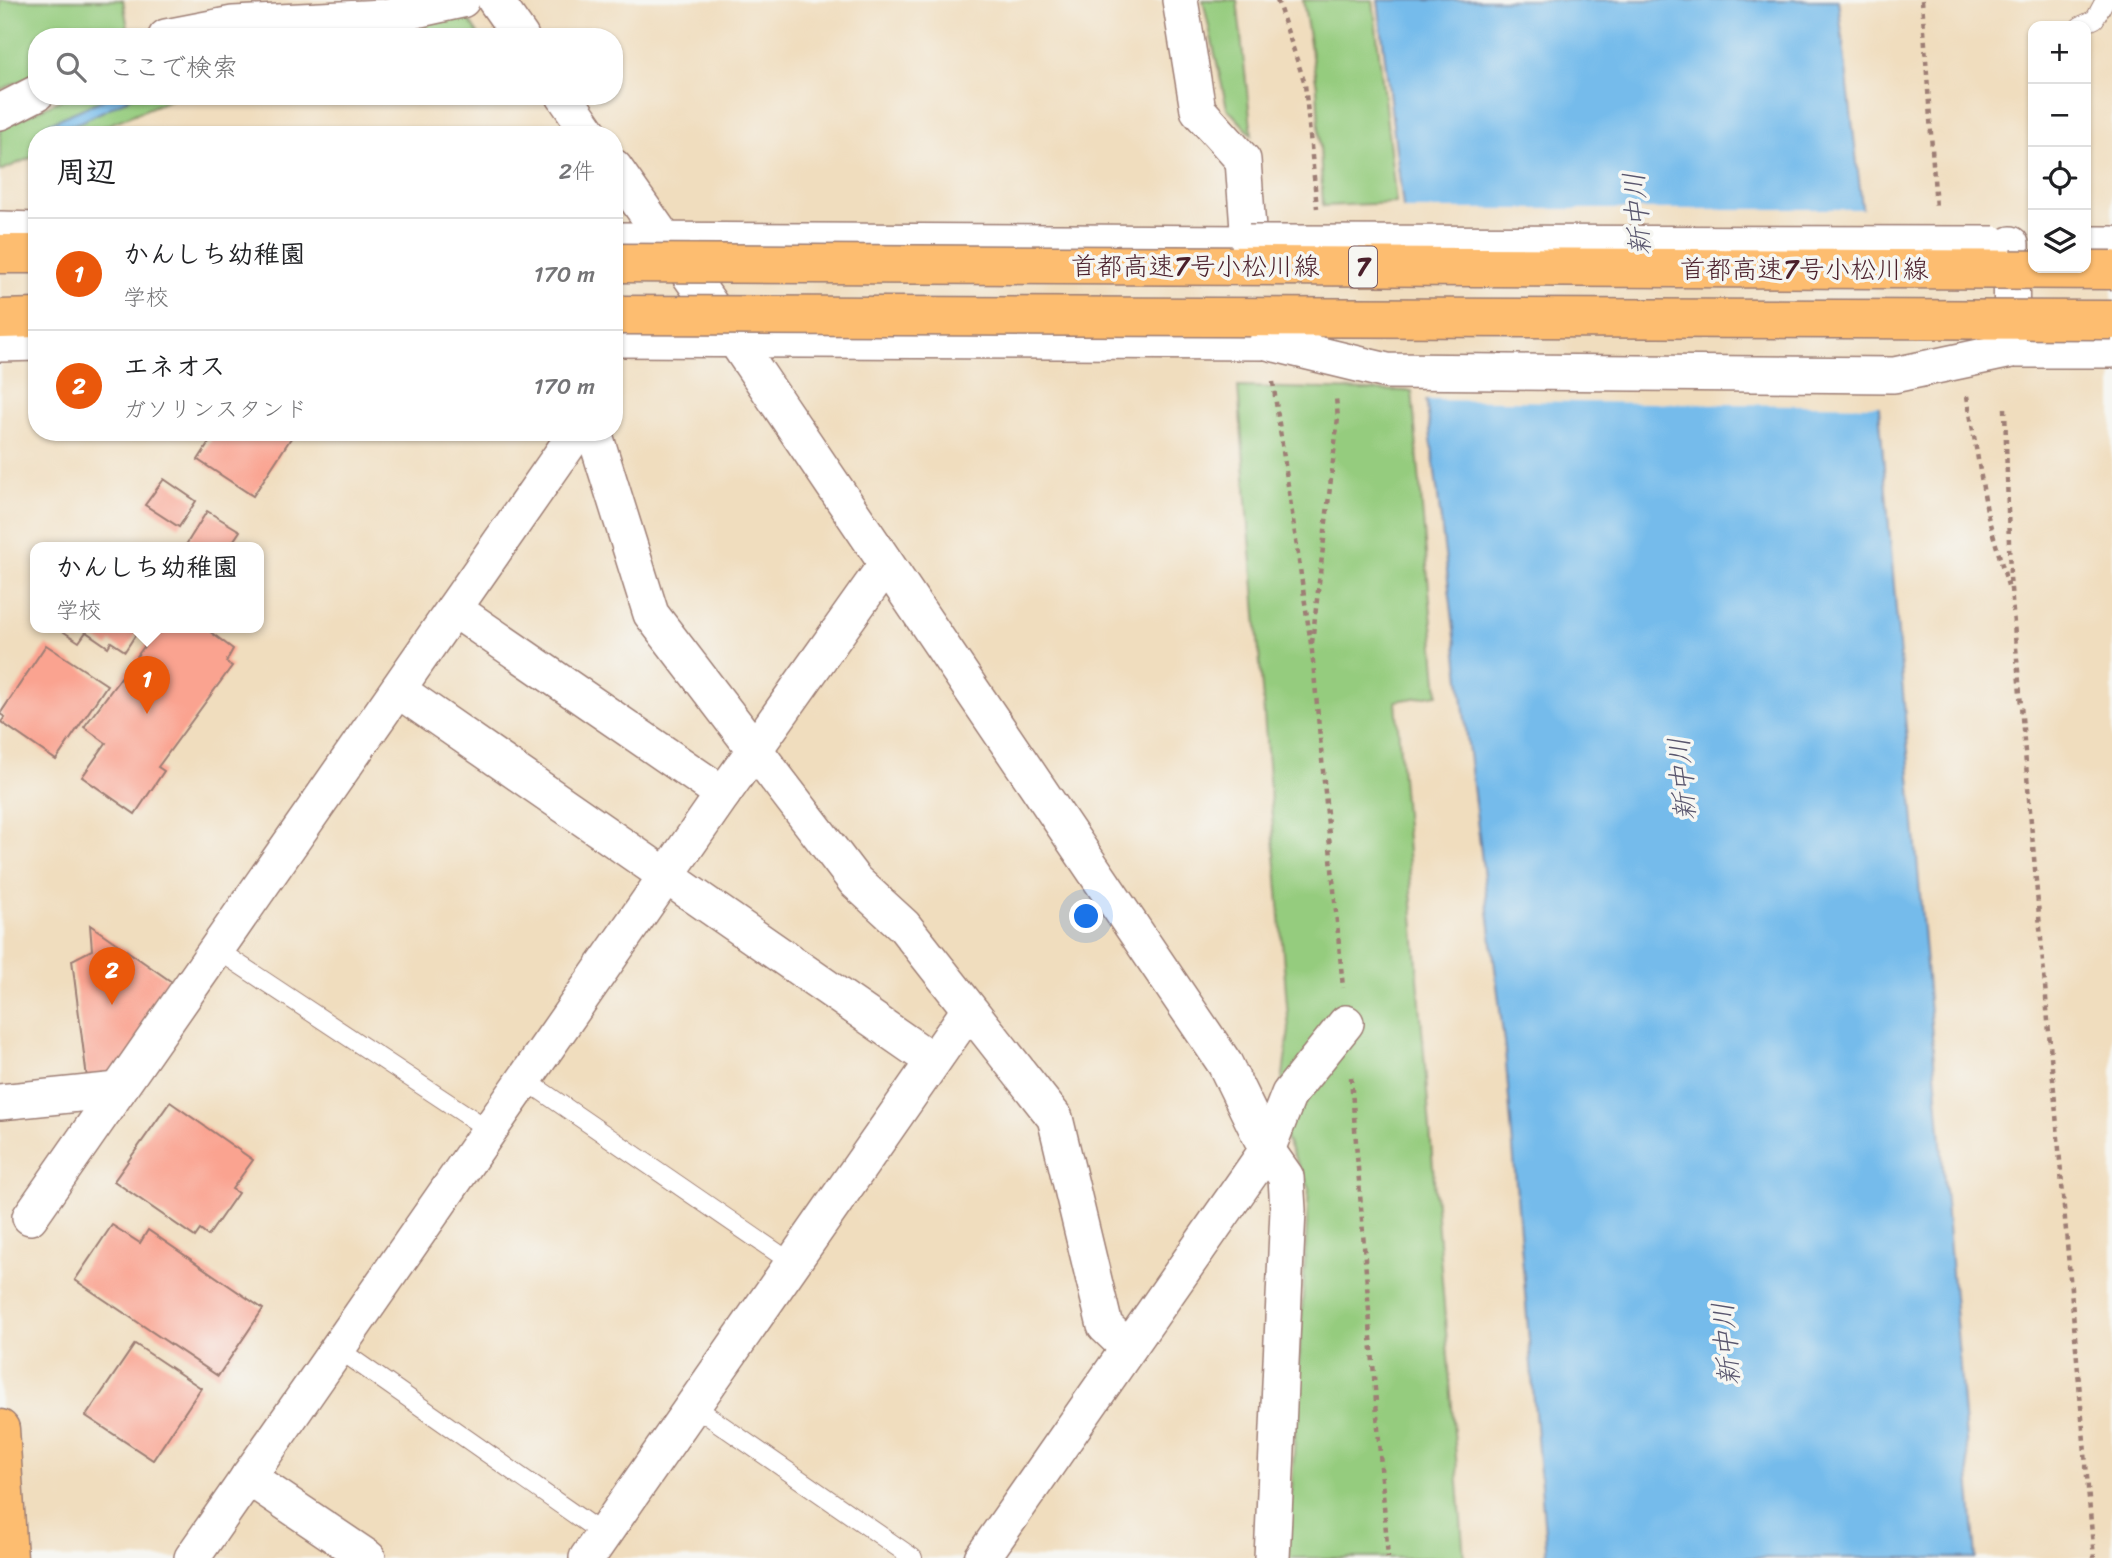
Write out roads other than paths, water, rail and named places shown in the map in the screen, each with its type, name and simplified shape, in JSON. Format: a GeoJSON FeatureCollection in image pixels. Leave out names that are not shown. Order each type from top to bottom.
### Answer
{"type":"FeatureCollection","features":[{"type":"Feature","properties":{"kind":"main road"},"geometry":{"type":"LineString","coordinates":[[0,254],[28,254]]}},
{"type":"Feature","properties":{"kind":"main road","name":"首都高速7号小松川線"},"geometry":{"type":"LineString","coordinates":[[623,263],[2112,270]]}},
{"type":"Feature","properties":{"kind":"main road","name":"首都高速7号小松川線"},"geometry":{"type":"LineString","coordinates":[[623,314],[2112,320]]}},
{"type":"Feature","properties":{"kind":"main road"},"geometry":{"type":"LineString","coordinates":[[0,319],[28,318]]}},
{"type":"Feature","properties":{"kind":"main road"},"geometry":{"type":"LineString","coordinates":[[0,1429],[14,1555]]}},
{"type":"Feature","properties":{"kind":"street"},"geometry":{"type":"LineString","coordinates":[[212,28],[233,24],[384,17],[462,0]]}},
{"type":"Feature","properties":{"kind":"street"},"geometry":{"type":"LineString","coordinates":[[495,0],[515,28]]}},
{"type":"Feature","properties":{"kind":"street"},"geometry":{"type":"LineString","coordinates":[[1180,0],[1198,110],[1243,160],[1250,243]]}},
{"type":"Feature","properties":{"kind":"street"},"geometry":{"type":"LineString","coordinates":[[0,112],[28,98]]}},
{"type":"Feature","properties":{"kind":"street"},"geometry":{"type":"LineString","coordinates":[[570,105],[585,126]]}},
{"type":"Feature","properties":{"kind":"street"},"geometry":{"type":"LineString","coordinates":[[623,180],[735,340],[885,566],[1225,1064],[1267,1150],[1286,1177],[1288,1210],[1272,1558]]}},
{"type":"Feature","properties":{"kind":"street"},"geometry":{"type":"LineString","coordinates":[[0,229],[28,230]]}},
{"type":"Feature","properties":{"kind":"street"},"geometry":{"type":"LineString","coordinates":[[623,240],[2013,244],[2012,350]]}},
{"type":"Feature","properties":{"kind":"street"},"geometry":{"type":"LineString","coordinates":[[2091,244],[2112,244]]}},
{"type":"Feature","properties":{"kind":"street"},"geometry":{"type":"LineString","coordinates":[[623,339],[1267,342],[1387,371],[1894,374],[2012,350],[2112,350]]}},
{"type":"Feature","properties":{"kind":"street"},"geometry":{"type":"LineString","coordinates":[[0,344],[28,343]]}},
{"type":"Feature","properties":{"kind":"street"},"geometry":{"type":"LineString","coordinates":[[30,1217],[571,441]]}},
{"type":"Feature","properties":{"kind":"street"},"geometry":{"type":"LineString","coordinates":[[597,441],[651,614],[855,881],[904,926],[1055,1118],[1105,1326],[1127,1347]]}},
{"type":"Feature","properties":{"kind":"street"},"geometry":{"type":"LineString","coordinates":[[192,1558],[755,748],[885,566]]}},
{"type":"Feature","properties":{"kind":"street"},"geometry":{"type":"LineString","coordinates":[[454,609],[723,794]]}},
{"type":"Feature","properties":{"kind":"street"},"geometry":{"type":"LineString","coordinates":[[398,690],[933,1061]]}},
{"type":"Feature","properties":{"kind":"street"},"geometry":{"type":"LineString","coordinates":[[596,1547],[970,1010]]}},
{"type":"Feature","properties":{"kind":"street"},"geometry":{"type":"LineString","coordinates":[[982,1558],[1267,1150],[1289,1094],[1346,1023]]}},
{"type":"Feature","properties":{"kind":"street"},"geometry":{"type":"LineString","coordinates":[[0,1101],[118,1090]]}},
{"type":"Feature","properties":{"kind":"street"},"geometry":{"type":"LineString","coordinates":[[248,1477],[368,1558]]}},
{"type":"Feature","properties":{"kind":"lane"},"geometry":{"type":"LineString","coordinates":[[2091,21],[2095,19],[2105,0]]}},
{"type":"Feature","properties":{"kind":"lane"},"geometry":{"type":"LineString","coordinates":[[216,949],[489,1130]]}},
{"type":"Feature","properties":{"kind":"lane"},"geometry":{"type":"LineString","coordinates":[[524,1079],[792,1264]]}},
{"type":"Feature","properties":{"kind":"lane"},"geometry":{"type":"LineString","coordinates":[[337,1349],[596,1547]]}},
{"type":"Feature","properties":{"kind":"lane"},"geometry":{"type":"LineString","coordinates":[[694,1406],[914,1558]]}},
{"type":"Feature","properties":{"kind":"water","name":"新中川"},"geometry":{"type":"Polygon","coordinates":[[[1378,0],[1838,0],[1862,206],[1976,1558],[1547,1558],[1505,1051],[1378,0]]]}},
{"type":"Feature","properties":{"kind":"water"},"geometry":{"type":"Polygon","coordinates":[[[91,105],[116,105],[68,126],[45,125],[91,105]]]}},
{"type":"Feature","properties":{"kind":"place","name":"かんしち幼稚園"},"geometry":{"type":"Point","coordinates":[147,714]}},
{"type":"Feature","properties":{"kind":"place","name":"エネオス"},"geometry":{"type":"Point","coordinates":[112,1005]}}]}
